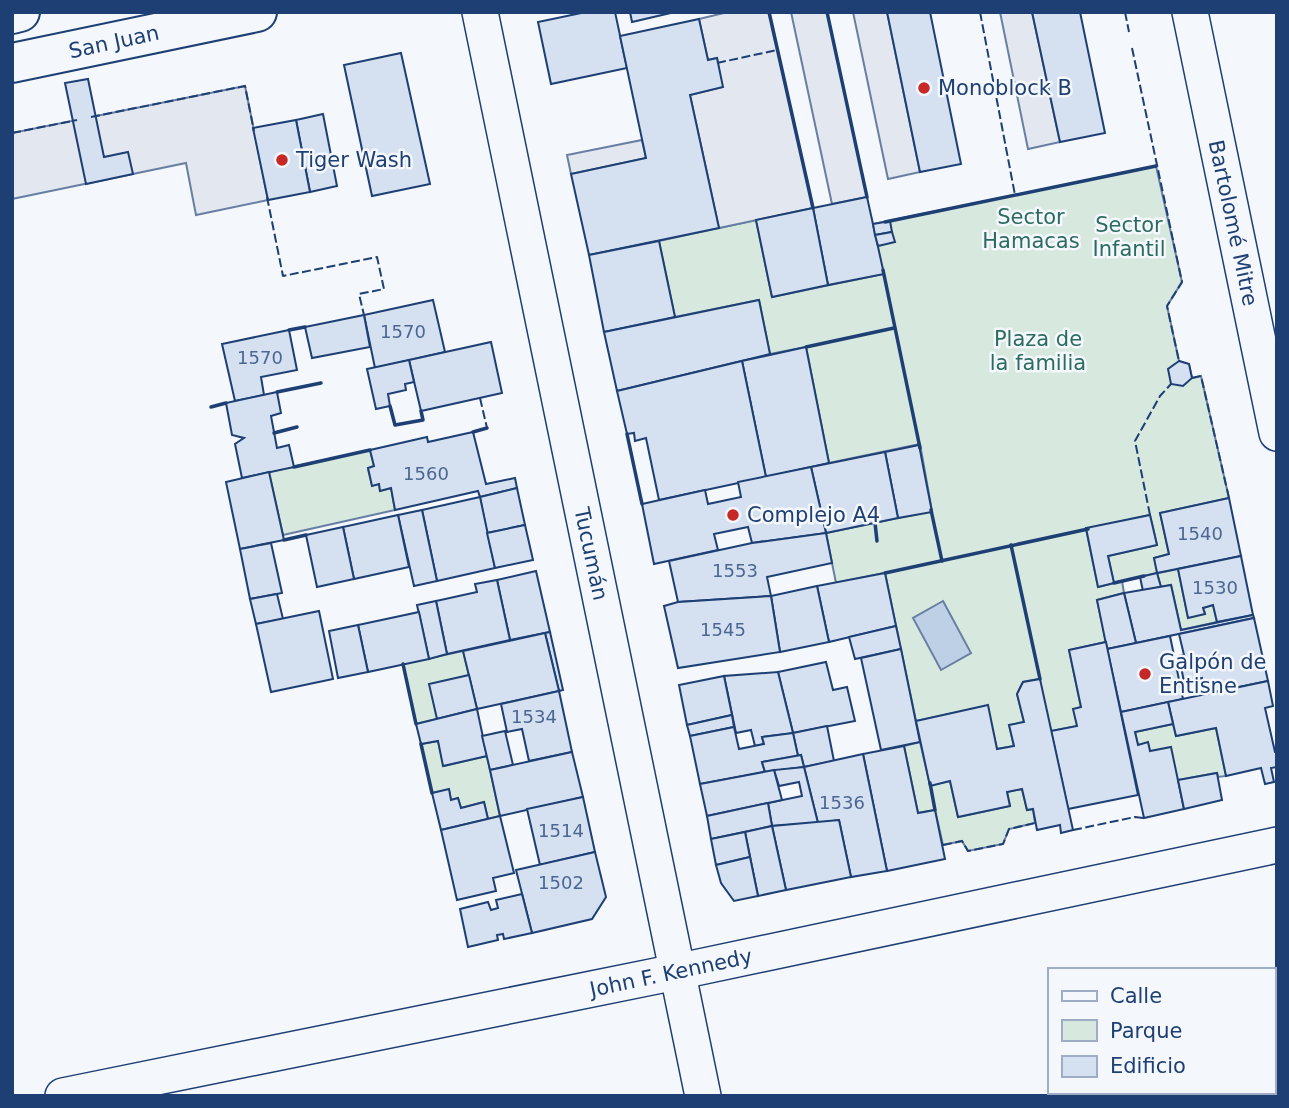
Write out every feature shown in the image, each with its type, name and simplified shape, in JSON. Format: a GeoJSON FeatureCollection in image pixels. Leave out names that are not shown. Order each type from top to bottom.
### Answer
{"type":"FeatureCollection","features":[{"type":"Feature","properties":{"kind":"main road"},"geometry":{"type":"LineString","coordinates":[[12,14],[20,12]]}},
{"type":"Feature","properties":{"kind":"main road","name":"San Juan"},"geometry":{"type":"LineString","coordinates":[[12,63],[257,12]]}},
{"type":"Feature","properties":{"kind":"street","name":"Tucumán"},"geometry":{"type":"LineString","coordinates":[[480,12],[703,1096]]}},
{"type":"Feature","properties":{"kind":"street","name":"Bartolomé Mitre"},"geometry":{"type":"LineString","coordinates":[[1190,12],[1277,433]]}},
{"type":"Feature","properties":{"kind":"street","name":"John F. Kennedy"},"geometry":{"type":"LineString","coordinates":[[64,1096],[676,972],[1277,845]]}},
{"type":"Feature","properties":{"kind":"green space"},"geometry":{"type":"Polygon","coordinates":[[[1156,166],[1182,282],[1167,306],[1179,361],[1189,364],[1192,378],[1201,376],[1229,498],[1160,513],[1169,554],[1154,558],[1158,573],[1178,569],[1188,617],[1205,613],[1203,608],[1213,605],[1217,622],[1181,630],[1171,585],[1161,587],[1157,573],[1122,581],[1124,593],[1097,600],[1106,642],[1069,650],[1081,707],[1077,726],[1051,731],[1039,679],[1023,682],[1017,694],[1024,722],[1009,725],[1014,746],[997,749],[987,706],[916,721],[885,573],[836,583],[826,533],[932,511],[920,444],[829,463],[806,347],[770,354],[759,300],[675,317],[659,241],[756,220],[772,297],[883,274],[873,224],[1156,166]],[[1150,515],[1086,529],[1098,587],[1114,583],[1108,556],[1157,545],[1150,515]]]}},
{"type":"Feature","properties":{"kind":"green space"},"geometry":{"type":"Polygon","coordinates":[[[370,450],[374,466],[368,469],[372,485],[379,484],[380,491],[391,488],[395,510],[283,535],[269,472],[370,450]]]}},
{"type":"Feature","properties":{"kind":"green space"},"geometry":{"type":"Polygon","coordinates":[[[463,651],[469,675],[437,719],[416,724],[403,664],[463,651]]]}},
{"type":"Feature","properties":{"kind":"green space"},"geometry":{"type":"Polygon","coordinates":[[[1173,724],[1176,736],[1216,728],[1226,776],[1218,777],[1217,773],[1178,780],[1150,751],[1148,743],[1138,745],[1135,732],[1173,724]]]}},
{"type":"Feature","properties":{"kind":"green space"},"geometry":{"type":"Polygon","coordinates":[[[438,741],[444,766],[487,756],[500,816],[488,819],[484,802],[461,808],[458,798],[451,800],[449,790],[432,793],[421,744],[438,741]]]}},
{"type":"Feature","properties":{"kind":"green space"},"geometry":{"type":"Polygon","coordinates":[[[920,742],[930,785],[950,781],[958,817],[1010,806],[1007,792],[1022,789],[1027,810],[1033,809],[1035,823],[1009,829],[1003,844],[968,851],[962,841],[943,845],[935,810],[918,813],[904,746],[920,742]]]}},
{"type":"Feature","properties":{"kind":"shaded area"},"geometry":{"type":"Polygon","coordinates":[[[728,12],[769,12],[813,208],[719,228],[690,95],[722,87],[717,58],[708,60],[699,19],[728,12]]]}},
{"type":"Feature","properties":{"kind":"shaded area"},"geometry":{"type":"Polygon","coordinates":[[[791,12],[827,12],[867,197],[832,204],[791,12]]]}},
{"type":"Feature","properties":{"kind":"shaded area"},"geometry":{"type":"Polygon","coordinates":[[[853,12],[887,12],[920,172],[888,179],[853,12]]]}},
{"type":"Feature","properties":{"kind":"shaded area"},"geometry":{"type":"Polygon","coordinates":[[[1000,12],[1032,12],[1060,142],[1028,149],[1000,12]]]}},
{"type":"Feature","properties":{"kind":"shaded area"},"geometry":{"type":"Polygon","coordinates":[[[245,86],[268,200],[196,215],[186,163],[12,199],[12,133],[245,86]]]}},
{"type":"Feature","properties":{"kind":"shaded area"},"geometry":{"type":"Polygon","coordinates":[[[642,140],[646,158],[571,174],[567,155],[642,140]]]}},
{"type":"Feature","properties":{"kind":"water"},"geometry":{"type":"Polygon","coordinates":[[[943,601],[971,653],[941,670],[913,618],[943,601]]]}},
{"type":"Feature","properties":{"kind":"building"},"geometry":{"type":"Polygon","coordinates":[[[586,12],[615,12],[627,68],[551,84],[538,22],[586,12]]]}},
{"type":"Feature","properties":{"kind":"building"},"geometry":{"type":"Polygon","coordinates":[[[630,12],[675,12],[632,22],[630,12]]]}},
{"type":"Feature","properties":{"kind":"building","name":"Monoblock B"},"geometry":{"type":"Polygon","coordinates":[[[887,12],[930,12],[961,164],[920,172],[887,12]]]}},
{"type":"Feature","properties":{"kind":"building"},"geometry":{"type":"Polygon","coordinates":[[[1032,12],[1080,12],[1105,133],[1060,142],[1032,12]]]}},
{"type":"Feature","properties":{"kind":"building"},"geometry":{"type":"Polygon","coordinates":[[[699,19],[708,60],[717,58],[723,87],[690,95],[719,228],[589,255],[571,174],[646,158],[620,36],[699,19]]]}},
{"type":"Feature","properties":{"kind":"building"},"geometry":{"type":"Polygon","coordinates":[[[401,53],[430,184],[372,196],[344,65],[401,53]]]}},
{"type":"Feature","properties":{"kind":"building"},"geometry":{"type":"Polygon","coordinates":[[[88,79],[104,157],[128,152],[133,174],[86,184],[65,83],[88,79]]]}},
{"type":"Feature","properties":{"kind":"building"},"geometry":{"type":"Polygon","coordinates":[[[323,114],[337,186],[310,192],[296,120],[323,114]]]}},
{"type":"Feature","properties":{"kind":"building","name":"Tiger Wash"},"geometry":{"type":"Polygon","coordinates":[[[296,120],[310,192],[268,200],[253,128],[296,120]]]}},
{"type":"Feature","properties":{"kind":"building"},"geometry":{"type":"Polygon","coordinates":[[[867,197],[884,274],[828,285],[813,208],[867,197]]]}},
{"type":"Feature","properties":{"kind":"building"},"geometry":{"type":"Polygon","coordinates":[[[813,208],[828,285],[772,297],[756,220],[813,208]]]}},
{"type":"Feature","properties":{"kind":"building"},"geometry":{"type":"Polygon","coordinates":[[[890,221],[892,232],[875,235],[873,224],[890,221]]]}},
{"type":"Feature","properties":{"kind":"building"},"geometry":{"type":"Polygon","coordinates":[[[892,232],[895,242],[878,246],[875,235],[892,232]]]}},
{"type":"Feature","properties":{"kind":"building"},"geometry":{"type":"Polygon","coordinates":[[[659,241],[675,317],[604,332],[589,255],[659,241]]]}},
{"type":"Feature","properties":{"kind":"building"},"geometry":{"type":"Polygon","coordinates":[[[433,300],[445,352],[375,368],[364,315],[433,300]]]}},
{"type":"Feature","properties":{"kind":"building"},"geometry":{"type":"Polygon","coordinates":[[[759,300],[770,354],[617,391],[604,332],[759,300]]]}},
{"type":"Feature","properties":{"kind":"building"},"geometry":{"type":"Polygon","coordinates":[[[364,315],[370,347],[312,358],[305,327],[364,315]]]}},
{"type":"Feature","properties":{"kind":"building"},"geometry":{"type":"Polygon","coordinates":[[[289,330],[297,370],[261,377],[264,395],[235,401],[222,344],[289,330]]]}},
{"type":"Feature","properties":{"kind":"building"},"geometry":{"type":"Polygon","coordinates":[[[491,342],[502,393],[421,411],[409,360],[491,342]]]}},
{"type":"Feature","properties":{"kind":"building"},"geometry":{"type":"Polygon","coordinates":[[[806,347],[829,463],[766,477],[742,361],[806,347]]]}},
{"type":"Feature","properties":{"kind":"building"},"geometry":{"type":"Polygon","coordinates":[[[409,360],[414,382],[405,384],[406,390],[388,394],[390,406],[376,409],[367,369],[409,360]]]}},
{"type":"Feature","properties":{"kind":"building"},"geometry":{"type":"Polygon","coordinates":[[[742,361],[766,477],[659,500],[646,438],[635,441],[634,433],[627,434],[617,391],[742,361]]]}},
{"type":"Feature","properties":{"kind":"building"},"geometry":{"type":"Polygon","coordinates":[[[1179,361],[1189,364],[1192,378],[1183,386],[1171,384],[1168,369],[1179,361]]]}},
{"type":"Feature","properties":{"kind":"building"},"geometry":{"type":"Polygon","coordinates":[[[277,392],[281,413],[271,416],[277,448],[289,445],[294,467],[242,478],[235,444],[244,438],[232,435],[226,403],[277,392]]]}},
{"type":"Feature","properties":{"kind":"building"},"geometry":{"type":"Polygon","coordinates":[[[473,432],[486,484],[515,478],[517,488],[480,497],[478,491],[395,510],[391,488],[380,491],[379,484],[372,486],[368,468],[374,466],[370,450],[427,437],[428,442],[473,432]]]}},
{"type":"Feature","properties":{"kind":"building"},"geometry":{"type":"Polygon","coordinates":[[[919,445],[932,512],[898,518],[885,452],[919,445]]]}},
{"type":"Feature","properties":{"kind":"building"},"geometry":{"type":"Polygon","coordinates":[[[885,452],[898,518],[826,533],[811,467],[885,452]]]}},
{"type":"Feature","properties":{"kind":"building","name":"Complejo A4"},"geometry":{"type":"Polygon","coordinates":[[[811,467],[826,533],[752,543],[748,527],[714,534],[718,550],[654,564],[642,504],[705,490],[708,504],[741,497],[738,482],[811,467]]]}},
{"type":"Feature","properties":{"kind":"building"},"geometry":{"type":"Polygon","coordinates":[[[269,472],[284,540],[240,549],[226,482],[269,472]]]}},
{"type":"Feature","properties":{"kind":"building"},"geometry":{"type":"Polygon","coordinates":[[[517,488],[525,525],[487,533],[480,497],[517,488]]]}},
{"type":"Feature","properties":{"kind":"building"},"geometry":{"type":"Polygon","coordinates":[[[480,497],[495,568],[437,581],[422,510],[480,497]]]}},
{"type":"Feature","properties":{"kind":"building"},"geometry":{"type":"Polygon","coordinates":[[[1229,498],[1241,556],[1157,573],[1154,558],[1169,554],[1160,513],[1229,498]]]}},
{"type":"Feature","properties":{"kind":"building"},"geometry":{"type":"Polygon","coordinates":[[[422,510],[437,581],[414,586],[398,515],[422,510]]]}},
{"type":"Feature","properties":{"kind":"building"},"geometry":{"type":"Polygon","coordinates":[[[398,515],[409,567],[354,579],[343,527],[398,515]]]}},
{"type":"Feature","properties":{"kind":"building"},"geometry":{"type":"Polygon","coordinates":[[[1150,515],[1157,545],[1108,556],[1114,583],[1098,587],[1086,528],[1150,515]]]}},
{"type":"Feature","properties":{"kind":"building"},"geometry":{"type":"Polygon","coordinates":[[[525,525],[533,560],[495,568],[487,533],[525,525]]]}},
{"type":"Feature","properties":{"kind":"building"},"geometry":{"type":"Polygon","coordinates":[[[343,527],[354,579],[317,587],[306,535],[343,527]]]}},
{"type":"Feature","properties":{"kind":"building"},"geometry":{"type":"Polygon","coordinates":[[[826,533],[832,563],[767,577],[771,596],[678,602],[669,561],[752,543],[826,533]]]}},
{"type":"Feature","properties":{"kind":"building"},"geometry":{"type":"Polygon","coordinates":[[[271,543],[282,593],[250,599],[240,549],[271,543]]]}},
{"type":"Feature","properties":{"kind":"building"},"geometry":{"type":"Polygon","coordinates":[[[1241,556],[1253,615],[1217,622],[1213,605],[1203,608],[1205,614],[1188,618],[1178,569],[1241,556]]]}},
{"type":"Feature","properties":{"kind":"building"},"geometry":{"type":"Polygon","coordinates":[[[536,571],[550,632],[510,640],[497,580],[536,571]]]}},
{"type":"Feature","properties":{"kind":"building"},"geometry":{"type":"Polygon","coordinates":[[[885,573],[896,626],[829,642],[817,586],[885,573]]]}},
{"type":"Feature","properties":{"kind":"building"},"geometry":{"type":"Polygon","coordinates":[[[1157,573],[1161,587],[1143,591],[1140,577],[1157,573]]]}},
{"type":"Feature","properties":{"kind":"building"},"geometry":{"type":"Polygon","coordinates":[[[497,580],[510,640],[447,654],[436,601],[477,592],[475,584],[497,580]]]}},
{"type":"Feature","properties":{"kind":"building"},"geometry":{"type":"Polygon","coordinates":[[[1171,585],[1181,630],[1253,615],[1254,618],[1136,643],[1124,593],[1171,585]]]}},
{"type":"Feature","properties":{"kind":"building"},"geometry":{"type":"Polygon","coordinates":[[[817,586],[829,642],[780,652],[771,596],[817,586]]]}},
{"type":"Feature","properties":{"kind":"building"},"geometry":{"type":"Polygon","coordinates":[[[1124,593],[1136,643],[1107,649],[1097,600],[1124,593]]]}},
{"type":"Feature","properties":{"kind":"building"},"geometry":{"type":"Polygon","coordinates":[[[277,594],[283,619],[256,624],[250,599],[277,594]]]}},
{"type":"Feature","properties":{"kind":"building"},"geometry":{"type":"Polygon","coordinates":[[[771,596],[780,652],[678,668],[664,606],[678,602],[771,596]]]}},
{"type":"Feature","properties":{"kind":"building"},"geometry":{"type":"Polygon","coordinates":[[[436,601],[447,654],[429,659],[417,605],[436,601]]]}},
{"type":"Feature","properties":{"kind":"building"},"geometry":{"type":"Polygon","coordinates":[[[319,611],[333,679],[271,692],[256,624],[319,611]]]}},
{"type":"Feature","properties":{"kind":"building"},"geometry":{"type":"Polygon","coordinates":[[[419,612],[429,659],[368,672],[358,625],[419,612]]]}},
{"type":"Feature","properties":{"kind":"building"},"geometry":{"type":"Polygon","coordinates":[[[1254,618],[1268,681],[1205,694],[1202,678],[1184,682],[1179,656],[1184,655],[1179,634],[1254,618]]]}},
{"type":"Feature","properties":{"kind":"building"},"geometry":{"type":"Polygon","coordinates":[[[358,625],[368,672],[338,678],[329,631],[358,625]]]}},
{"type":"Feature","properties":{"kind":"building"},"geometry":{"type":"Polygon","coordinates":[[[896,626],[901,649],[855,659],[849,637],[896,626]]]}},
{"type":"Feature","properties":{"kind":"building"},"geometry":{"type":"Polygon","coordinates":[[[550,632],[563,690],[559,691],[545,633],[550,632]]]}},
{"type":"Feature","properties":{"kind":"building"},"geometry":{"type":"Polygon","coordinates":[[[545,633],[559,691],[477,709],[463,651],[545,633]]]}},
{"type":"Feature","properties":{"kind":"building","name":"Galpón de Entisne"},"geometry":{"type":"Polygon","coordinates":[[[1170,636],[1183,699],[1121,712],[1107,649],[1170,636]]]}},
{"type":"Feature","properties":{"kind":"building"},"geometry":{"type":"Polygon","coordinates":[[[1106,642],[1138,795],[1068,809],[1051,731],[1077,726],[1073,709],[1081,707],[1069,650],[1106,642]]]}},
{"type":"Feature","properties":{"kind":"building"},"geometry":{"type":"Polygon","coordinates":[[[901,649],[920,742],[881,750],[861,658],[901,649]]]}},
{"type":"Feature","properties":{"kind":"building"},"geometry":{"type":"Polygon","coordinates":[[[826,662],[833,690],[847,687],[855,721],[793,733],[778,672],[826,662]]]}},
{"type":"Feature","properties":{"kind":"building"},"geometry":{"type":"Polygon","coordinates":[[[778,672],[793,733],[762,737],[764,744],[755,746],[751,730],[736,733],[724,676],[778,672]]]}},
{"type":"Feature","properties":{"kind":"building"},"geometry":{"type":"Polygon","coordinates":[[[469,675],[477,709],[437,719],[429,684],[469,675]]]}},
{"type":"Feature","properties":{"kind":"building"},"geometry":{"type":"Polygon","coordinates":[[[724,676],[732,715],[687,725],[679,685],[724,676]]]}},
{"type":"Feature","properties":{"kind":"building"},"geometry":{"type":"Polygon","coordinates":[[[1040,679],[1073,830],[1061,833],[1060,825],[1037,830],[1033,809],[1027,810],[1022,789],[1007,792],[1010,806],[958,817],[950,781],[930,786],[916,721],[988,705],[997,749],[1014,746],[1009,725],[1024,722],[1017,694],[1023,682],[1040,679]]]}},
{"type":"Feature","properties":{"kind":"building"},"geometry":{"type":"Polygon","coordinates":[[[1268,681],[1273,706],[1265,708],[1277,752],[1277,767],[1271,768],[1274,782],[1265,784],[1261,768],[1226,776],[1216,728],[1176,736],[1168,702],[1268,681]]]}},
{"type":"Feature","properties":{"kind":"building"},"geometry":{"type":"Polygon","coordinates":[[[559,691],[572,752],[529,761],[522,729],[507,732],[501,704],[559,691]]]}},
{"type":"Feature","properties":{"kind":"building"},"geometry":{"type":"Polygon","coordinates":[[[1168,702],[1173,724],[1135,732],[1138,745],[1148,742],[1150,751],[1171,747],[1184,809],[1144,818],[1121,712],[1168,702]]]}},
{"type":"Feature","properties":{"kind":"building"},"geometry":{"type":"Polygon","coordinates":[[[477,709],[487,756],[443,766],[438,741],[421,744],[416,724],[477,709]]]}},
{"type":"Feature","properties":{"kind":"building"},"geometry":{"type":"Polygon","coordinates":[[[732,715],[734,727],[690,736],[687,725],[732,715]]]}},
{"type":"Feature","properties":{"kind":"building"},"geometry":{"type":"Polygon","coordinates":[[[827,726],[834,761],[804,767],[801,755],[798,756],[793,733],[827,726]]]}},
{"type":"Feature","properties":{"kind":"building"},"geometry":{"type":"Polygon","coordinates":[[[734,727],[739,749],[764,744],[762,737],[793,733],[798,756],[762,762],[765,772],[700,784],[690,736],[734,727]]]}},
{"type":"Feature","properties":{"kind":"building"},"geometry":{"type":"Polygon","coordinates":[[[505,731],[513,765],[490,770],[482,736],[505,731]]]}},
{"type":"Feature","properties":{"kind":"building"},"geometry":{"type":"Polygon","coordinates":[[[904,746],[918,813],[935,810],[945,859],[887,871],[863,754],[904,746]]]}},
{"type":"Feature","properties":{"kind":"building"},"geometry":{"type":"Polygon","coordinates":[[[572,752],[583,797],[500,816],[490,770],[572,752]]]}},
{"type":"Feature","properties":{"kind":"building"},"geometry":{"type":"Polygon","coordinates":[[[863,754],[887,871],[851,877],[839,820],[818,823],[804,767],[863,754]]]}},
{"type":"Feature","properties":{"kind":"building"},"geometry":{"type":"Polygon","coordinates":[[[801,755],[804,767],[765,772],[762,762],[801,755]]]}},
{"type":"Feature","properties":{"kind":"building"},"geometry":{"type":"Polygon","coordinates":[[[804,767],[818,823],[772,826],[768,803],[802,796],[799,782],[779,786],[774,770],[804,767]]]}},
{"type":"Feature","properties":{"kind":"building"},"geometry":{"type":"Polygon","coordinates":[[[774,770],[782,800],[707,816],[700,784],[774,770]]]}},
{"type":"Feature","properties":{"kind":"building"},"geometry":{"type":"Polygon","coordinates":[[[1217,773],[1222,800],[1184,809],[1178,780],[1217,773]]]}},
{"type":"Feature","properties":{"kind":"building"},"geometry":{"type":"Polygon","coordinates":[[[449,789],[451,800],[458,798],[461,808],[484,802],[488,819],[441,830],[432,793],[449,789]]]}},
{"type":"Feature","properties":{"kind":"building"},"geometry":{"type":"Polygon","coordinates":[[[583,797],[595,852],[540,865],[527,809],[583,797]]]}},
{"type":"Feature","properties":{"kind":"building"},"geometry":{"type":"Polygon","coordinates":[[[768,803],[772,826],[711,839],[707,816],[768,803]]]}},
{"type":"Feature","properties":{"kind":"building"},"geometry":{"type":"Polygon","coordinates":[[[500,816],[514,873],[493,878],[496,891],[457,900],[441,830],[500,816]]]}},
{"type":"Feature","properties":{"kind":"building"},"geometry":{"type":"Polygon","coordinates":[[[839,820],[851,877],[786,890],[772,826],[839,820]]]}},
{"type":"Feature","properties":{"kind":"building"},"geometry":{"type":"Polygon","coordinates":[[[772,826],[786,890],[758,896],[745,832],[772,826]]]}},
{"type":"Feature","properties":{"kind":"building"},"geometry":{"type":"Polygon","coordinates":[[[745,832],[750,857],[716,865],[711,839],[745,832]]]}},
{"type":"Feature","properties":{"kind":"building"},"geometry":{"type":"Polygon","coordinates":[[[595,852],[606,897],[592,919],[532,933],[516,870],[595,852]]]}},
{"type":"Feature","properties":{"kind":"building"},"geometry":{"type":"Polygon","coordinates":[[[750,857],[758,896],[734,901],[721,883],[716,865],[750,857]]]}},
{"type":"Feature","properties":{"kind":"building"},"geometry":{"type":"Polygon","coordinates":[[[522,894],[532,933],[504,939],[503,934],[497,935],[498,940],[468,947],[460,909],[488,902],[491,910],[498,908],[496,900],[522,894]]]}},
{"type":"Feature","properties":{"kind":"fence"},"geometry":{"type":"LineString","coordinates":[[980,12],[1015,195]]}},
{"type":"Feature","properties":{"kind":"fence"},"geometry":{"type":"LineString","coordinates":[[1125,12],[1129,32]]}},
{"type":"Feature","properties":{"kind":"fence"},"geometry":{"type":"LineString","coordinates":[[1132,48],[1182,282],[1167,306],[1179,361]]}},
{"type":"Feature","properties":{"kind":"fence"},"geometry":{"type":"LineString","coordinates":[[717,63],[777,50]]}},
{"type":"Feature","properties":{"kind":"fence"},"geometry":{"type":"LineString","coordinates":[[91,117],[245,86],[254,131]]}},
{"type":"Feature","properties":{"kind":"fence"},"geometry":{"type":"LineString","coordinates":[[12,133],[77,120]]}},
{"type":"Feature","properties":{"kind":"fence"},"geometry":{"type":"LineString","coordinates":[[267,197],[283,276],[377,257],[384,289],[359,294],[364,315]]}},
{"type":"Feature","properties":{"kind":"fence"},"geometry":{"type":"LineString","coordinates":[[1192,378],[1201,376],[1229,498]]}},
{"type":"Feature","properties":{"kind":"fence"},"geometry":{"type":"LineString","coordinates":[[1150,515],[1135,441],[1160,396],[1171,384]]}},
{"type":"Feature","properties":{"kind":"fence"},"geometry":{"type":"LineString","coordinates":[[480,398],[487,428]]}},
{"type":"Feature","properties":{"kind":"fence"},"geometry":{"type":"LineString","coordinates":[[1073,830],[1135,817],[1144,818]]}},
{"type":"Feature","properties":{"kind":"fence"},"geometry":{"type":"LineString","coordinates":[[943,845],[962,841],[968,851],[1003,844],[1009,829],[1035,823]]}},
{"type":"Feature","properties":{"kind":"wall"},"geometry":{"type":"LineString","coordinates":[[769,12],[813,208]]}},
{"type":"Feature","properties":{"kind":"wall"},"geometry":{"type":"LineString","coordinates":[[827,12],[867,197]]}},
{"type":"Feature","properties":{"kind":"wall"},"geometry":{"type":"LineString","coordinates":[[885,222],[1156,166]]}},
{"type":"Feature","properties":{"kind":"wall"},"geometry":{"type":"LineString","coordinates":[[883,270],[920,448]]}},
{"type":"Feature","properties":{"kind":"wall"},"geometry":{"type":"LineString","coordinates":[[289,330],[305,327]]}},
{"type":"Feature","properties":{"kind":"wall"},"geometry":{"type":"LineString","coordinates":[[806,347],[894,328]]}},
{"type":"Feature","properties":{"kind":"wall"},"geometry":{"type":"LineString","coordinates":[[277,392],[321,383]]}},
{"type":"Feature","properties":{"kind":"wall"},"geometry":{"type":"LineString","coordinates":[[211,407],[226,403]]}},
{"type":"Feature","properties":{"kind":"wall"},"geometry":{"type":"LineString","coordinates":[[390,406],[395,425],[423,420],[421,411]]}},
{"type":"Feature","properties":{"kind":"wall"},"geometry":{"type":"LineString","coordinates":[[274,433],[297,427]]}},
{"type":"Feature","properties":{"kind":"wall"},"geometry":{"type":"LineString","coordinates":[[473,432],[487,428]]}},
{"type":"Feature","properties":{"kind":"wall"},"geometry":{"type":"LineString","coordinates":[[627,434],[642,504]]}},
{"type":"Feature","properties":{"kind":"wall"},"geometry":{"type":"LineString","coordinates":[[294,467],[370,450]]}},
{"type":"Feature","properties":{"kind":"wall"},"geometry":{"type":"LineString","coordinates":[[931,510],[942,561]]}},
{"type":"Feature","properties":{"kind":"wall"},"geometry":{"type":"LineString","coordinates":[[875,523],[877,541]]}},
{"type":"Feature","properties":{"kind":"wall"},"geometry":{"type":"LineString","coordinates":[[885,573],[1088,529]]}},
{"type":"Feature","properties":{"kind":"wall"},"geometry":{"type":"LineString","coordinates":[[284,540],[306,535]]}},
{"type":"Feature","properties":{"kind":"wall"},"geometry":{"type":"LineString","coordinates":[[1011,545],[1040,679]]}},
{"type":"Feature","properties":{"kind":"wall"},"geometry":{"type":"LineString","coordinates":[[1114,583],[1144,576]]}},
{"type":"Feature","properties":{"kind":"wall"},"geometry":{"type":"LineString","coordinates":[[403,664],[416,724]]}},
{"type":"Feature","properties":{"kind":"wall"},"geometry":{"type":"LineString","coordinates":[[421,744],[432,793]]}},
{"type":"Feature","properties":{"kind":"wall"},"geometry":{"type":"LineString","coordinates":[[930,783],[935,810]]}},
{"type":"Feature","properties":{"kind":"place","name":"Monoblock B"},"geometry":{"type":"Point","coordinates":[924,88]}},
{"type":"Feature","properties":{"kind":"place","name":"Tiger Wash"},"geometry":{"type":"Point","coordinates":[282,160]}},
{"type":"Feature","properties":{"kind":"place","name":"Complejo A4"},"geometry":{"type":"Point","coordinates":[733,515]}},
{"type":"Feature","properties":{"kind":"place","name":"Galpón de Entisne"},"geometry":{"type":"Point","coordinates":[1145,674]}},
{"type":"Feature","properties":{"kind":"park label","name":"Sector Hamacas"},"geometry":{"type":"Point","coordinates":[1031,229]}},
{"type":"Feature","properties":{"kind":"park label","name":"Sector Infantil"},"geometry":{"type":"Point","coordinates":[1129,237]}},
{"type":"Feature","properties":{"kind":"park label","name":"Plaza de la familia"},"geometry":{"type":"Point","coordinates":[1038,351]}}]}
